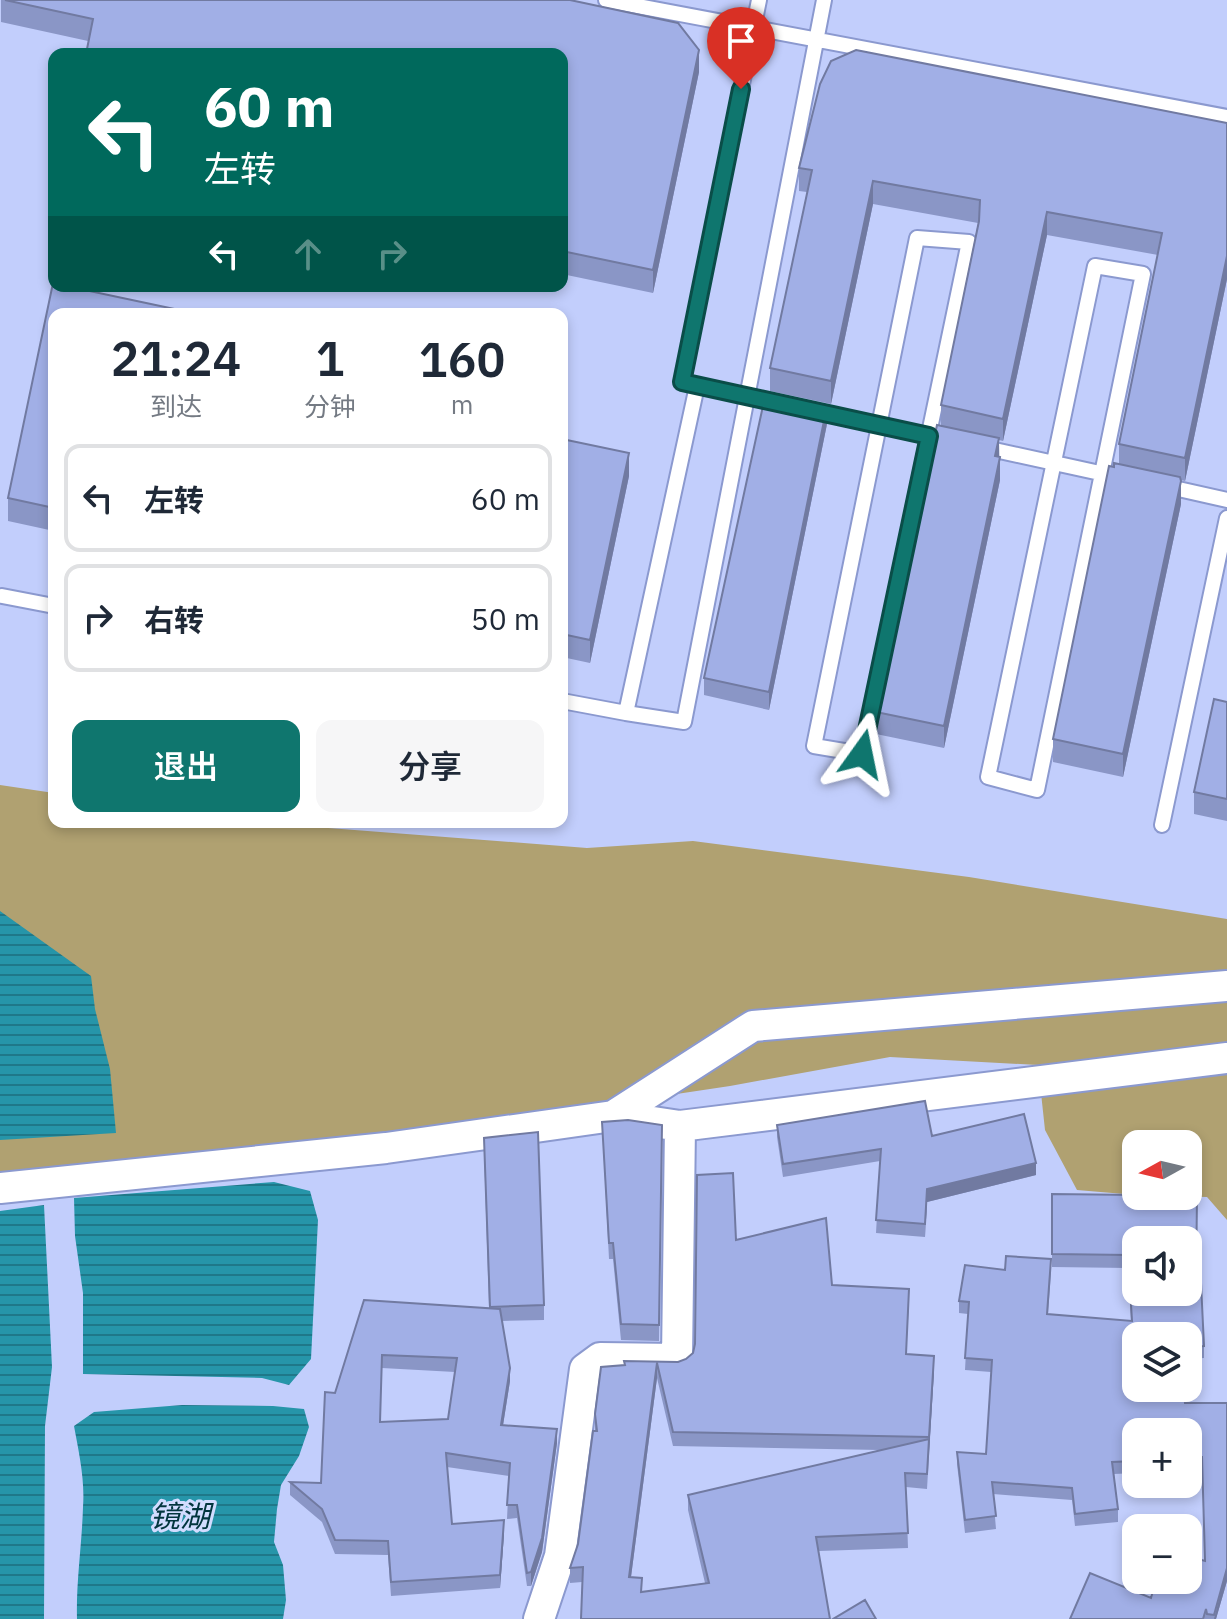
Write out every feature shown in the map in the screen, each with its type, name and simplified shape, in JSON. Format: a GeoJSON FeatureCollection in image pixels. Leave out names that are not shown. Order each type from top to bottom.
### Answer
{"type":"FeatureCollection","features":[{"type":"Feature","properties":{"kind":"street"},"geometry":{"type":"LineString","coordinates":[[613,1116],[753,1026],[1227,986]]}},
{"type":"Feature","properties":{"kind":"street"},"geometry":{"type":"LineString","coordinates":[[0,1188],[386,1148],[613,1116],[680,1126],[1227,1058]]}},
{"type":"Feature","properties":{"kind":"street"},"geometry":{"type":"LineString","coordinates":[[539,1619],[560,1556],[585,1369],[600,1358],[677,1359],[680,1126]]}},
{"type":"Feature","properties":{"kind":"lane"},"geometry":{"type":"LineString","coordinates":[[606,0],[1227,117]]}},
{"type":"Feature","properties":{"kind":"lane"},"geometry":{"type":"LineString","coordinates":[[759,0],[682,382],[944,439]]}},
{"type":"Feature","properties":{"kind":"lane"},"geometry":{"type":"LineString","coordinates":[[568,702],[684,722],[824,0]]}},
{"type":"Feature","properties":{"kind":"lane"},"geometry":{"type":"LineString","coordinates":[[917,238],[969,242],[862,754],[814,746],[879,425],[917,238]]}},
{"type":"Feature","properties":{"kind":"lane"},"geometry":{"type":"LineString","coordinates":[[1095,266],[1143,274],[1037,790],[988,777],[1054,463],[1095,266]]}},
{"type":"Feature","properties":{"kind":"lane"},"geometry":{"type":"LineString","coordinates":[[626,713],[697,386]]}},
{"type":"Feature","properties":{"kind":"lane"},"geometry":{"type":"LineString","coordinates":[[960,443],[1118,476]]}},
{"type":"Feature","properties":{"kind":"lane"},"geometry":{"type":"LineString","coordinates":[[1149,483],[1227,500]]}},
{"type":"Feature","properties":{"kind":"lane"},"geometry":{"type":"LineString","coordinates":[[1162,825],[1227,518]]}},
{"type":"Feature","properties":{"kind":"lane"},"geometry":{"type":"LineString","coordinates":[[2,596],[48,605]]}},
{"type":"Feature","properties":{"kind":"shaded area"},"geometry":{"type":"Polygon","coordinates":[[[0,785],[48,792],[48,828],[329,828],[587,848],[693,841],[969,877],[1227,919],[1227,1220],[1207,1197],[1202,1197],[1202,1130],[1122,1130],[1122,1194],[1077,1190],[1045,1130],[1038,1065],[890,1057],[730,1086],[449,1128],[0,1174],[0,785]]]}},
{"type":"Feature","properties":{"kind":"water"},"geometry":{"type":"Polygon","coordinates":[[[0,911],[91,976],[95,1009],[110,1069],[116,1133],[0,1140],[0,911]]]}},
{"type":"Feature","properties":{"kind":"water"},"geometry":{"type":"Polygon","coordinates":[[[274,1182],[310,1191],[318,1220],[311,1359],[289,1385],[262,1378],[83,1374],[83,1293],[75,1236],[74,1198],[274,1182]]]}},
{"type":"Feature","properties":{"kind":"water"},"geometry":{"type":"Polygon","coordinates":[[[44,1205],[52,1367],[45,1426],[44,1619],[0,1619],[0,1211],[44,1205]]]}},
{"type":"Feature","properties":{"kind":"water","name":"镜湖"},"geometry":{"type":"Polygon","coordinates":[[[182,1405],[304,1409],[309,1427],[299,1456],[281,1485],[277,1509],[274,1542],[283,1565],[286,1600],[283,1619],[77,1619],[83,1497],[74,1426],[94,1412],[182,1405]]]}},
{"type":"Feature","properties":{"kind":"building"},"geometry":{"type":"Polygon","coordinates":[[[5,0],[570,0],[678,23],[699,50],[653,270],[568,252],[568,48],[87,48],[93,19],[5,0]]]}},
{"type":"Feature","properties":{"kind":"building"},"geometry":{"type":"Polygon","coordinates":[[[856,50],[1227,123],[1227,256],[1185,458],[1119,444],[1162,233],[1047,212],[1003,419],[941,405],[979,221],[980,200],[873,181],[831,381],[770,368],[812,170],[799,168],[820,84],[831,61],[856,50]]]}},
{"type":"Feature","properties":{"kind":"building"},"geometry":{"type":"Polygon","coordinates":[[[51,292],[94,292],[170,308],[48,308],[48,507],[8,498],[51,292]]]}},
{"type":"Feature","properties":{"kind":"building"},"geometry":{"type":"Polygon","coordinates":[[[766,392],[827,406],[769,692],[704,678],[766,392]]]}},
{"type":"Feature","properties":{"kind":"building"},"geometry":{"type":"Polygon","coordinates":[[[937,425],[999,438],[995,456],[1000,457],[944,726],[876,712],[937,425]]]}},
{"type":"Feature","properties":{"kind":"building"},"geometry":{"type":"Polygon","coordinates":[[[568,440],[629,453],[590,640],[568,635],[568,440]]]}},
{"type":"Feature","properties":{"kind":"building"},"geometry":{"type":"Polygon","coordinates":[[[1114,463],[1180,477],[1181,481],[1123,754],[1053,739],[1109,466],[1114,467],[1114,463]]]}},
{"type":"Feature","properties":{"kind":"building"},"geometry":{"type":"Polygon","coordinates":[[[1214,699],[1227,702],[1227,799],[1194,792],[1214,699]]]}},
{"type":"Feature","properties":{"kind":"building"},"geometry":{"type":"Polygon","coordinates":[[[925,1101],[932,1136],[1024,1114],[1036,1163],[927,1189],[925,1224],[876,1220],[881,1149],[783,1164],[777,1125],[925,1101]]]}},
{"type":"Feature","properties":{"kind":"building"},"geometry":{"type":"Polygon","coordinates":[[[628,1120],[662,1125],[659,1325],[621,1324],[613,1243],[609,1243],[602,1122],[628,1120]]]}},
{"type":"Feature","properties":{"kind":"building"},"geometry":{"type":"Polygon","coordinates":[[[538,1132],[544,1305],[490,1307],[484,1138],[538,1132]]]}},
{"type":"Feature","properties":{"kind":"building"},"geometry":{"type":"Polygon","coordinates":[[[733,1173],[736,1240],[826,1218],[832,1285],[909,1289],[906,1354],[934,1356],[929,1437],[673,1432],[657,1363],[629,1577],[642,1578],[641,1592],[709,1583],[688,1495],[929,1439],[927,1474],[905,1473],[908,1533],[816,1537],[830,1619],[581,1619],[583,1567],[570,1568],[578,1544],[593,1431],[597,1431],[595,1414],[601,1367],[625,1365],[624,1361],[678,1362],[693,1353],[697,1175],[733,1173]]]}},
{"type":"Feature","properties":{"kind":"building"},"geometry":{"type":"Polygon","coordinates":[[[1052,1194],[1122,1195],[1122,1210],[1197,1210],[1197,1226],[1122,1226],[1122,1255],[1052,1254],[1052,1194]]]}},
{"type":"Feature","properties":{"kind":"building"},"geometry":{"type":"Polygon","coordinates":[[[1006,1256],[1051,1259],[1047,1314],[1132,1321],[1131,1306],[1202,1304],[1204,1346],[1202,1322],[1122,1322],[1122,1402],[1227,1403],[1227,1568],[1214,1615],[1207,1614],[1206,1609],[1203,1619],[1070,1619],[1090,1573],[1122,1586],[1122,1594],[1141,1594],[1151,1598],[1152,1594],[1202,1594],[1202,1560],[1205,1561],[1202,1418],[1122,1418],[1122,1462],[1112,1462],[1118,1509],[1075,1514],[1072,1488],[992,1482],[996,1516],[965,1520],[957,1452],[986,1454],[992,1360],[965,1358],[969,1302],[959,1301],[965,1265],[1005,1270],[1006,1256]]]}},
{"type":"Feature","properties":{"kind":"building"},"geometry":{"type":"Polygon","coordinates":[[[364,1300],[500,1309],[510,1368],[501,1425],[557,1429],[542,1538],[531,1572],[527,1573],[517,1505],[507,1505],[510,1463],[446,1453],[452,1524],[504,1520],[500,1575],[391,1582],[388,1541],[335,1540],[322,1509],[290,1482],[321,1483],[325,1392],[335,1393],[364,1300]],[[382,1355],[380,1422],[448,1419],[457,1358],[382,1355]]]}},
{"type":"Feature","properties":{"kind":"building"},"geometry":{"type":"Polygon","coordinates":[[[865,1600],[876,1619],[833,1619],[865,1600]]]}},
{"type":"Feature","properties":{"kind":"route"},"geometry":{"type":"LineString","coordinates":[[741,89],[682,382],[929,436],[862,754]]}}]}
